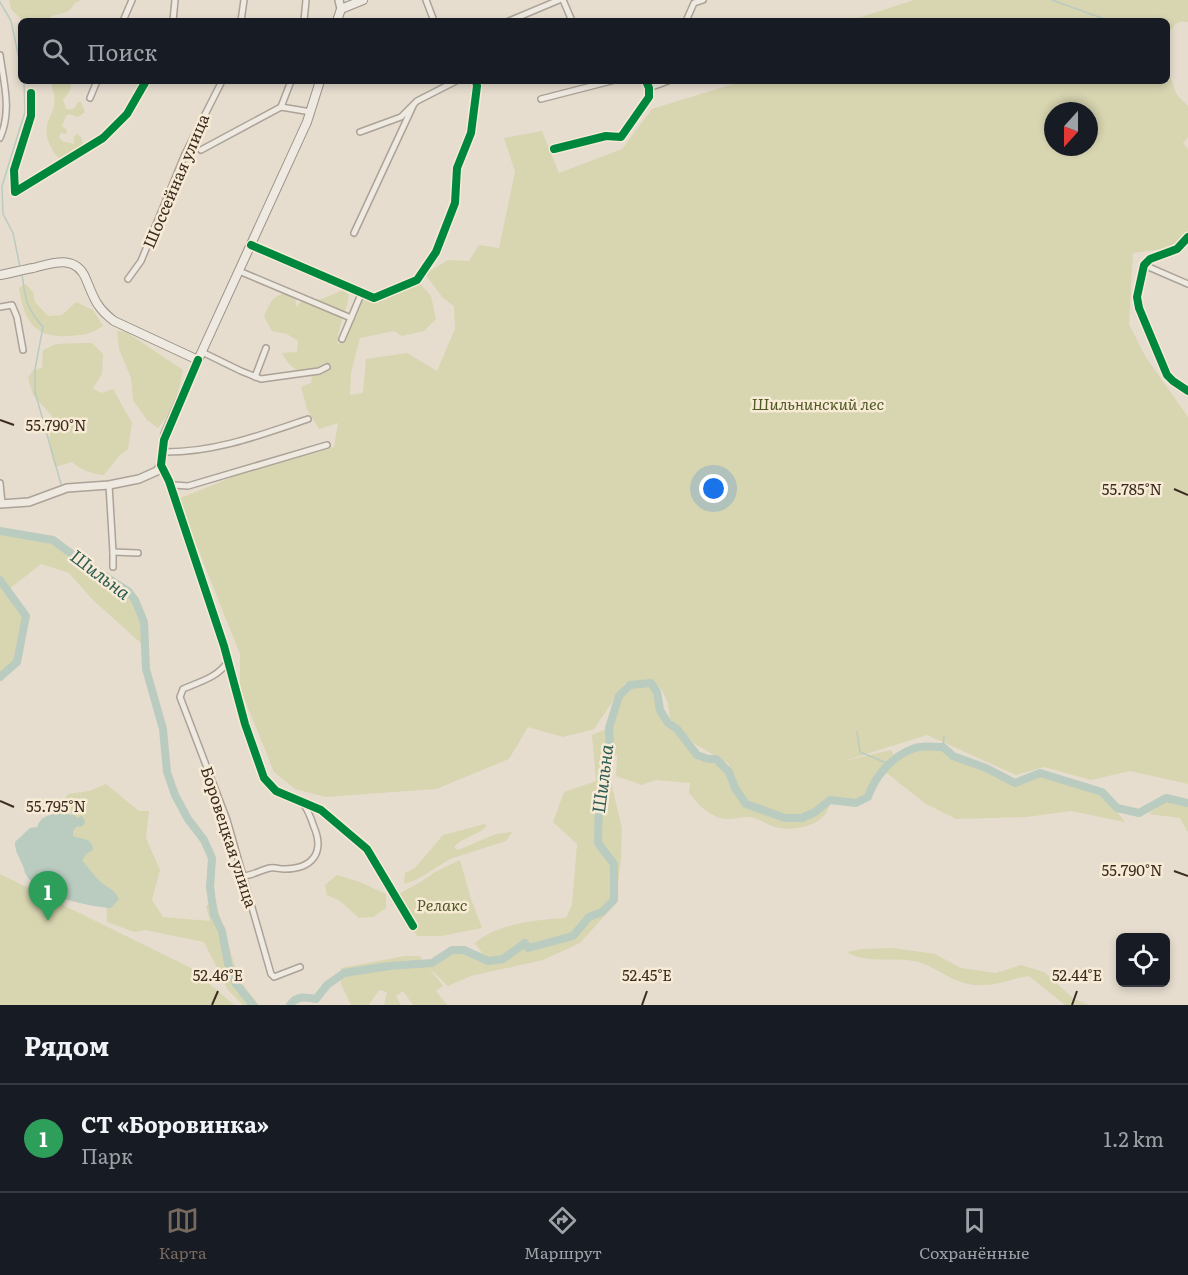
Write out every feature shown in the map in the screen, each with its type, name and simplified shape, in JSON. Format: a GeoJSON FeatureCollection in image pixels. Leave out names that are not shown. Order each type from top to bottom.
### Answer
{"type":"FeatureCollection","features":[{"type":"Feature","properties":{"kind":"main road"},"geometry":{"type":"LineString","coordinates":[[339,18],[341,9],[363,0]]}},
{"type":"Feature","properties":{"kind":"main road"},"geometry":{"type":"LineString","coordinates":[[0,275],[58,261],[69,262],[78,267],[85,276],[93,300],[103,313],[114,321],[198,360],[311,112],[319,84]]}},
{"type":"Feature","properties":{"kind":"street"},"geometry":{"type":"LineString","coordinates":[[124,18],[132,0]]}},
{"type":"Feature","properties":{"kind":"street"},"geometry":{"type":"LineString","coordinates":[[172,18],[175,0]]}},
{"type":"Feature","properties":{"kind":"street"},"geometry":{"type":"LineString","coordinates":[[241,18],[244,0]]}},
{"type":"Feature","properties":{"kind":"street"},"geometry":{"type":"LineString","coordinates":[[304,18],[306,0]]}},
{"type":"Feature","properties":{"kind":"street"},"geometry":{"type":"LineString","coordinates":[[339,0],[341,9]]}},
{"type":"Feature","properties":{"kind":"street"},"geometry":{"type":"LineString","coordinates":[[426,0],[433,18]]}},
{"type":"Feature","properties":{"kind":"street"},"geometry":{"type":"LineString","coordinates":[[516,18],[561,0],[570,18]]}},
{"type":"Feature","properties":{"kind":"street"},"geometry":{"type":"LineString","coordinates":[[687,18],[694,2],[703,0]]}},
{"type":"Feature","properties":{"kind":"street"},"geometry":{"type":"LineString","coordinates":[[0,55],[8,103],[5,126],[0,138]]}},
{"type":"Feature","properties":{"kind":"street"},"geometry":{"type":"LineString","coordinates":[[90,98],[96,84]]}},
{"type":"Feature","properties":{"kind":"street"},"geometry":{"type":"LineString","coordinates":[[31,93],[31,116],[14,170],[15,192],[103,138],[127,114],[144,84]]}},
{"type":"Feature","properties":{"kind":"street","name":"Шоссейная улица"},"geometry":{"type":"LineString","coordinates":[[128,279],[141,261],[185,154],[220,84]]}},
{"type":"Feature","properties":{"kind":"street"},"geometry":{"type":"LineString","coordinates":[[281,107],[290,84]]}},
{"type":"Feature","properties":{"kind":"street"},"geometry":{"type":"LineString","coordinates":[[360,132],[400,117],[417,101],[450,84]]}},
{"type":"Feature","properties":{"kind":"street"},"geometry":{"type":"LineString","coordinates":[[251,245],[374,298],[417,280],[436,252],[455,203],[458,168],[471,133],[477,84]]}},
{"type":"Feature","properties":{"kind":"street"},"geometry":{"type":"LineString","coordinates":[[541,99],[600,84]]}},
{"type":"Feature","properties":{"kind":"street"},"geometry":{"type":"LineString","coordinates":[[554,149],[606,136],[621,137],[649,97],[647,84]]}},
{"type":"Feature","properties":{"kind":"street"},"geometry":{"type":"LineString","coordinates":[[649,88],[660,84]]}},
{"type":"Feature","properties":{"kind":"street"},"geometry":{"type":"LineString","coordinates":[[354,233],[413,106]]}},
{"type":"Feature","properties":{"kind":"street"},"geometry":{"type":"LineString","coordinates":[[201,150],[281,107],[311,112]]}},
{"type":"Feature","properties":{"kind":"street"},"geometry":{"type":"LineString","coordinates":[[400,117],[401,129]]}},
{"type":"Feature","properties":{"kind":"street"},"geometry":{"type":"LineString","coordinates":[[1188,237],[1177,249],[1150,259],[1144,265],[1137,297],[1139,308],[1167,375],[1188,391]]}},
{"type":"Feature","properties":{"kind":"street"},"geometry":{"type":"LineString","coordinates":[[1144,265],[1188,284]]}},
{"type":"Feature","properties":{"kind":"street"},"geometry":{"type":"LineString","coordinates":[[239,271],[351,318]]}},
{"type":"Feature","properties":{"kind":"street"},"geometry":{"type":"LineString","coordinates":[[342,339],[362,292]]}},
{"type":"Feature","properties":{"kind":"street"},"geometry":{"type":"LineString","coordinates":[[0,307],[12,305],[17,317],[23,350]]}},
{"type":"Feature","properties":{"kind":"street"},"geometry":{"type":"LineString","coordinates":[[255,377],[266,348]]}},
{"type":"Feature","properties":{"kind":"street"},"geometry":{"type":"LineString","coordinates":[[202,352],[255,377],[268,379],[320,371],[327,367]]}},
{"type":"Feature","properties":{"kind":"street"},"geometry":{"type":"LineString","coordinates":[[198,360],[165,434],[161,465],[169,481],[228,661],[244,724],[264,778],[276,791],[321,810],[367,849],[413,926]]}},
{"type":"Feature","properties":{"kind":"street"},"geometry":{"type":"LineString","coordinates":[[162,452],[200,450],[256,437],[308,418]]}},
{"type":"Feature","properties":{"kind":"street"},"geometry":{"type":"LineString","coordinates":[[169,481],[174,485],[188,486],[327,445]]}},
{"type":"Feature","properties":{"kind":"street"},"geometry":{"type":"LineString","coordinates":[[0,483],[1,504],[29,502],[67,489],[109,484],[150,475],[161,465]]}},
{"type":"Feature","properties":{"kind":"street"},"geometry":{"type":"LineString","coordinates":[[109,484],[114,552],[112,567]]}},
{"type":"Feature","properties":{"kind":"street"},"geometry":{"type":"LineString","coordinates":[[114,552],[138,553]]}},
{"type":"Feature","properties":{"kind":"street","name":"Боровецкая улица"},"geometry":{"type":"LineString","coordinates":[[228,661],[218,673],[183,689],[180,697],[227,820],[271,974],[274,976],[300,967]]}},
{"type":"Feature","properties":{"kind":"street"},"geometry":{"type":"LineString","coordinates":[[244,876],[256,874],[268,868],[286,869],[303,866],[312,860],[318,849],[319,840],[306,807],[301,801]]}},
{"type":"Feature","properties":{"kind":"green space"},"geometry":{"type":"Polygon","coordinates":[[[9,0],[82,0],[75,3],[68,12],[51,16],[51,18],[20,18],[11,9],[9,0]]]}},
{"type":"Feature","properties":{"kind":"green space"},"geometry":{"type":"Polygon","coordinates":[[[914,0],[1188,0],[1188,22],[1177,23],[1170,32],[1170,18],[858,18],[914,0]]]}},
{"type":"Feature","properties":{"kind":"green space","name":"Шильнинский лес"},"geometry":{"type":"Polygon","coordinates":[[[1170,77],[1177,95],[1188,106],[1188,137],[1183,143],[1188,149],[1188,235],[1186,239],[1162,249],[1133,253],[1129,324],[1145,356],[1188,417],[1188,784],[1130,771],[1091,780],[1044,767],[1016,775],[927,735],[844,761],[891,750],[895,758],[916,747],[943,747],[953,756],[986,768],[1015,783],[1040,773],[1102,792],[1125,822],[1071,811],[1026,817],[956,819],[926,804],[884,771],[873,782],[868,797],[856,803],[830,800],[825,815],[819,820],[804,827],[788,829],[749,817],[727,819],[713,815],[689,793],[690,783],[656,780],[642,785],[616,776],[617,755],[610,756],[607,779],[611,782],[622,828],[616,903],[580,943],[543,960],[471,976],[448,986],[429,968],[443,986],[436,991],[447,1005],[413,1005],[403,991],[396,996],[401,1005],[384,1005],[387,992],[379,990],[369,1005],[351,1005],[341,984],[341,968],[405,956],[420,956],[423,962],[429,962],[450,951],[458,950],[467,951],[487,960],[475,943],[485,936],[518,924],[566,918],[572,905],[577,844],[553,822],[564,792],[596,781],[592,735],[609,728],[619,696],[630,685],[651,683],[657,692],[660,710],[668,723],[677,729],[697,755],[716,759],[729,771],[729,764],[695,744],[670,719],[668,703],[662,690],[651,679],[625,683],[594,729],[563,737],[528,727],[509,759],[436,789],[326,797],[295,789],[274,772],[240,688],[240,654],[178,499],[240,474],[334,447],[338,423],[319,429],[307,409],[301,387],[311,383],[312,377],[294,368],[282,353],[297,352],[298,341],[287,334],[272,331],[264,316],[275,298],[282,294],[295,292],[296,307],[303,300],[322,299],[343,290],[349,295],[338,345],[362,292],[374,297],[417,280],[431,296],[436,319],[424,331],[402,336],[394,331],[360,338],[351,373],[350,395],[363,393],[366,359],[407,353],[437,371],[455,329],[454,306],[443,298],[425,274],[448,260],[469,261],[479,245],[499,248],[515,172],[504,138],[542,131],[559,173],[622,149],[652,109],[733,84],[1170,84],[1170,77]]]}},
{"type":"Feature","properties":{"kind":"green space"},"geometry":{"type":"Polygon","coordinates":[[[70,84],[71,89],[63,100],[66,109],[72,109],[78,102],[81,102],[85,112],[78,117],[69,114],[66,116],[62,126],[67,130],[66,134],[61,133],[59,137],[62,141],[74,144],[74,137],[77,134],[81,137],[83,144],[77,150],[59,158],[51,147],[47,131],[54,102],[51,85],[70,84]]]}},
{"type":"Feature","properties":{"kind":"green space"},"geometry":{"type":"Polygon","coordinates":[[[26,284],[33,292],[35,302],[48,316],[62,315],[76,302],[93,310],[103,326],[86,334],[55,336],[45,334],[38,330],[27,317],[19,288],[26,284]]]}},
{"type":"Feature","properties":{"kind":"green space"},"geometry":{"type":"Polygon","coordinates":[[[117,331],[126,332],[183,370],[175,401],[158,428],[147,420],[133,400],[131,378],[119,349],[117,331]]]}},
{"type":"Feature","properties":{"kind":"green space"},"geometry":{"type":"Polygon","coordinates":[[[92,343],[103,354],[102,374],[93,388],[101,393],[113,389],[132,423],[128,449],[119,456],[104,475],[87,471],[72,462],[55,467],[50,442],[52,416],[33,395],[28,378],[33,370],[42,368],[43,350],[56,344],[92,343]]]}},
{"type":"Feature","properties":{"kind":"green space"},"geometry":{"type":"Polygon","coordinates":[[[0,531],[53,540],[128,591],[144,622],[144,646],[92,599],[69,573],[41,564],[8,590],[13,592],[26,625],[22,656],[0,681],[0,583],[5,586],[0,580],[0,531]]]}},
{"type":"Feature","properties":{"kind":"green space"},"geometry":{"type":"Polygon","coordinates":[[[106,784],[139,811],[149,811],[146,838],[160,870],[152,900],[163,917],[210,921],[206,906],[215,900],[236,970],[244,986],[259,1005],[243,1005],[228,990],[204,942],[145,930],[134,932],[107,922],[106,895],[83,869],[70,834],[71,811],[62,803],[68,794],[89,791],[106,784]]]}},
{"type":"Feature","properties":{"kind":"green space"},"geometry":{"type":"Polygon","coordinates":[[[1166,798],[1188,803],[1188,832],[1180,818],[1149,814],[1166,798]]]}},
{"type":"Feature","properties":{"kind":"green space"},"geometry":{"type":"Polygon","coordinates":[[[485,824],[487,826],[454,847],[458,850],[496,834],[512,832],[506,841],[450,859],[418,879],[404,884],[405,873],[415,868],[443,835],[485,824]]]}},
{"type":"Feature","properties":{"kind":"green space","name":"Релакс"},"geometry":{"type":"Polygon","coordinates":[[[460,860],[482,928],[441,936],[417,936],[394,897],[433,873],[460,860]]]}},
{"type":"Feature","properties":{"kind":"green space"},"geometry":{"type":"Polygon","coordinates":[[[0,874],[191,968],[234,1005],[0,1005],[0,874]]]}},
{"type":"Feature","properties":{"kind":"green space"},"geometry":{"type":"Polygon","coordinates":[[[337,875],[386,894],[386,908],[373,917],[359,918],[340,901],[327,895],[325,885],[337,875]]]}},
{"type":"Feature","properties":{"kind":"green space"},"geometry":{"type":"Polygon","coordinates":[[[892,948],[935,954],[961,968],[996,973],[1021,965],[1044,972],[1074,999],[1090,1005],[1065,1005],[1029,976],[994,984],[973,985],[914,961],[862,958],[847,952],[892,948]]]}},
{"type":"Feature","properties":{"kind":"shaded area"},"geometry":{"type":"Polygon","coordinates":[[[60,813],[74,815],[78,818],[83,817],[85,822],[83,826],[76,827],[73,836],[87,840],[93,846],[93,850],[86,854],[82,861],[119,899],[111,908],[77,902],[51,893],[40,888],[25,873],[16,851],[15,842],[30,828],[37,827],[43,818],[60,813]]]}},
{"type":"Feature","properties":{"kind":"waterway"},"geometry":{"type":"LineString","coordinates":[[1052,0],[1102,18]]}},
{"type":"Feature","properties":{"kind":"waterway"},"geometry":{"type":"LineString","coordinates":[[0,2],[11,21],[18,54]]}},
{"type":"Feature","properties":{"kind":"waterway"},"geometry":{"type":"LineString","coordinates":[[20,267],[13,233],[3,214],[2,186],[25,112],[24,84]]}},
{"type":"Feature","properties":{"kind":"waterway"},"geometry":{"type":"LineString","coordinates":[[22,274],[27,302],[43,327],[35,369],[35,392],[61,484]]}},
{"type":"Feature","properties":{"kind":"waterway","name":"Шильна"},"geometry":{"type":"LineString","coordinates":[[0,531],[53,540],[128,591],[135,600],[144,622],[146,669],[163,729],[167,772],[175,795],[188,819],[204,840],[212,858],[210,887],[214,915],[222,931],[228,964],[236,984],[253,1005]]}},
{"type":"Feature","properties":{"kind":"waterway","name":"Шильна"},"geometry":{"type":"LineString","coordinates":[[0,580],[26,616],[17,662],[0,677]]}},
{"type":"Feature","properties":{"kind":"waterway","name":"Шильна"},"geometry":{"type":"LineString","coordinates":[[290,1005],[299,998],[316,999],[327,985],[344,973],[389,966],[432,963],[452,950],[464,950],[488,961],[503,959],[525,943],[528,948],[573,936],[589,917],[602,912],[614,900],[614,864],[598,843],[599,799],[607,779],[610,756],[609,728],[619,696],[630,685],[651,683],[657,692],[660,710],[668,723],[677,729],[697,755],[716,759],[729,772],[735,788],[746,804],[785,818],[802,818],[815,812],[830,800],[856,803],[868,797],[875,781],[892,761],[907,751],[925,746],[943,747],[953,756],[986,768],[1015,783],[1040,773],[1102,792],[1117,808],[1139,813],[1166,798],[1188,803]]}},
{"type":"Feature","properties":{"kind":"waterway"},"geometry":{"type":"LineString","coordinates":[[857,732],[860,752],[889,764]]}},
{"type":"Feature","properties":{"kind":"waterway"},"geometry":{"type":"LineString","coordinates":[[943,747],[944,736]]}},
{"type":"Feature","properties":{"kind":"cycle path"},"geometry":{"type":"LineString","coordinates":[[31,93],[31,116],[14,170],[15,192],[103,138],[127,114],[144,84]]}},
{"type":"Feature","properties":{"kind":"cycle path"},"geometry":{"type":"LineString","coordinates":[[251,245],[374,298],[417,280],[436,252],[455,203],[457,168],[471,133],[477,84]]}},
{"type":"Feature","properties":{"kind":"cycle path"},"geometry":{"type":"LineString","coordinates":[[554,149],[606,136],[621,137],[649,97],[647,84]]}},
{"type":"Feature","properties":{"kind":"cycle path"},"geometry":{"type":"LineString","coordinates":[[1188,237],[1177,249],[1150,259],[1144,265],[1137,297],[1139,308],[1167,375],[1188,391]]}},
{"type":"Feature","properties":{"kind":"cycle path"},"geometry":{"type":"LineString","coordinates":[[198,360],[164,440],[161,465],[169,481],[224,646],[245,724],[264,778],[276,791],[321,810],[367,849],[413,926]]}},
{"type":"Feature","properties":{"kind":"place","name":"СТ «Боровинка»"},"geometry":{"type":"Point","coordinates":[48,921]}}]}
